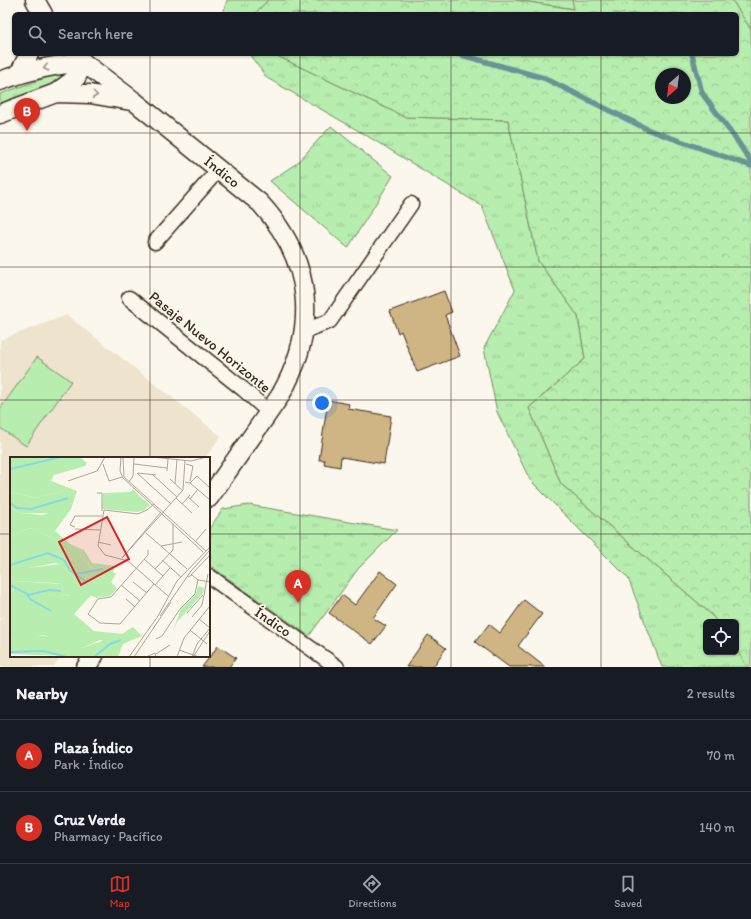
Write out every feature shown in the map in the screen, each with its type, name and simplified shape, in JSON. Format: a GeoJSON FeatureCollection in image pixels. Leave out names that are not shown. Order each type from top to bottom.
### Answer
{"type":"FeatureCollection","features":[{"type":"Feature","properties":{"kind":"street"},"geometry":{"type":"LineString","coordinates":[[19,74],[28,56]]}},
{"type":"Feature","properties":{"kind":"street"},"geometry":{"type":"LineString","coordinates":[[0,81],[19,74],[66,64],[80,58]]}},
{"type":"Feature","properties":{"kind":"street"},"geometry":{"type":"LineString","coordinates":[[0,114],[56,93],[76,78],[80,58]]}},
{"type":"Feature","properties":{"kind":"street","name":"Índico"},"geometry":{"type":"LineString","coordinates":[[80,58],[260,203],[271,215],[289,243],[296,259],[304,292],[306,312],[304,331],[297,361],[290,379],[269,412],[210,497]]}},
{"type":"Feature","properties":{"kind":"street"},"geometry":{"type":"LineString","coordinates":[[56,93],[90,94],[134,101]]}},
{"type":"Feature","properties":{"kind":"street"},"geometry":{"type":"LineString","coordinates":[[155,242],[219,169]]}},
{"type":"Feature","properties":{"kind":"street"},"geometry":{"type":"LineString","coordinates":[[304,331],[330,321],[411,204]]}},
{"type":"Feature","properties":{"kind":"street","name":"Pasaje Nuevo Horizonte"},"geometry":{"type":"LineString","coordinates":[[129,298],[243,389],[269,412]]}},
{"type":"Feature","properties":{"kind":"street","name":"Índico"},"geometry":{"type":"LineString","coordinates":[[210,577],[337,667]]}},
{"type":"Feature","properties":{"kind":"street"},"geometry":{"type":"LineString","coordinates":[[86,667],[93,657]]}},
{"type":"Feature","properties":{"kind":"shaded area"},"geometry":{"type":"Polygon","coordinates":[[[67,315],[221,436],[206,457],[10,457],[10,657],[60,657],[53,667],[0,667],[0,340],[67,315]]]}},
{"type":"Feature","properties":{"kind":"green space"},"geometry":{"type":"Polygon","coordinates":[[[227,0],[268,0],[257,12],[224,12],[227,0]]]}},
{"type":"Feature","properties":{"kind":"green space"},"geometry":{"type":"Polygon","coordinates":[[[268,0],[515,0],[574,9],[572,0],[732,0],[751,30],[751,667],[748,667],[739,654],[739,619],[715,619],[711,614],[561,484],[529,408],[585,359],[578,316],[538,261],[508,120],[405,117],[277,56],[739,56],[739,12],[257,12],[268,0]]]}},
{"type":"Feature","properties":{"kind":"green space"},"geometry":{"type":"Polygon","coordinates":[[[515,0],[572,0],[575,9],[515,0]]]}},
{"type":"Feature","properties":{"kind":"green space"},"geometry":{"type":"Polygon","coordinates":[[[732,0],[751,0],[751,30],[732,0]]]}},
{"type":"Feature","properties":{"kind":"green space"},"geometry":{"type":"Polygon","coordinates":[[[250,56],[277,56],[405,117],[508,120],[538,261],[578,316],[585,359],[529,408],[561,484],[711,614],[715,619],[703,619],[703,655],[739,655],[739,654],[748,667],[662,667],[628,578],[530,480],[497,412],[484,348],[515,290],[482,206],[364,134],[267,78],[250,56]]]}},
{"type":"Feature","properties":{"kind":"green space"},"geometry":{"type":"Polygon","coordinates":[[[67,70],[69,77],[0,103],[0,94],[67,70]]]}},
{"type":"Feature","properties":{"kind":"green space"},"geometry":{"type":"Polygon","coordinates":[[[331,126],[393,176],[348,248],[270,181],[297,163],[331,126]]]}},
{"type":"Feature","properties":{"kind":"green space"},"geometry":{"type":"Polygon","coordinates":[[[37,357],[71,381],[26,446],[0,428],[0,409],[37,357]]]}},
{"type":"Feature","properties":{"kind":"green space"},"geometry":{"type":"Polygon","coordinates":[[[249,505],[397,530],[358,569],[309,636],[210,566],[210,528],[223,509],[249,505]]]}},
{"type":"Feature","properties":{"kind":"building"},"geometry":{"type":"Polygon","coordinates":[[[444,291],[452,312],[445,315],[460,356],[417,372],[401,331],[398,333],[390,311],[444,291]]]}},
{"type":"Feature","properties":{"kind":"building"},"geometry":{"type":"Polygon","coordinates":[[[328,400],[349,404],[348,409],[391,416],[384,464],[341,457],[340,467],[324,464],[325,460],[319,460],[328,400]]]}},
{"type":"Feature","properties":{"kind":"building"},"geometry":{"type":"Polygon","coordinates":[[[380,571],[397,584],[373,618],[386,626],[372,644],[329,613],[342,595],[355,605],[380,571]]]}},
{"type":"Feature","properties":{"kind":"building"},"geometry":{"type":"Polygon","coordinates":[[[524,600],[542,614],[518,646],[545,667],[509,667],[475,642],[489,624],[500,633],[524,600]]]}},
{"type":"Feature","properties":{"kind":"building"},"geometry":{"type":"Polygon","coordinates":[[[428,635],[446,648],[433,667],[406,667],[428,635]]]}},
{"type":"Feature","properties":{"kind":"building"},"geometry":{"type":"Polygon","coordinates":[[[218,646],[236,658],[229,667],[202,667],[218,646]]]}},
{"type":"Feature","properties":{"kind":"waterway"},"geometry":{"type":"LineString","coordinates":[[465,56],[544,78],[649,130],[751,166]]}},
{"type":"Feature","properties":{"kind":"waterway"},"geometry":{"type":"LineString","coordinates":[[693,56],[702,93],[751,162]]}},
{"type":"Feature","properties":{"kind":"place","name":"Cruz Verde"},"geometry":{"type":"Point","coordinates":[27,131]}},
{"type":"Feature","properties":{"kind":"place","name":"Plaza Índico"},"geometry":{"type":"Point","coordinates":[298,603]}}]}
